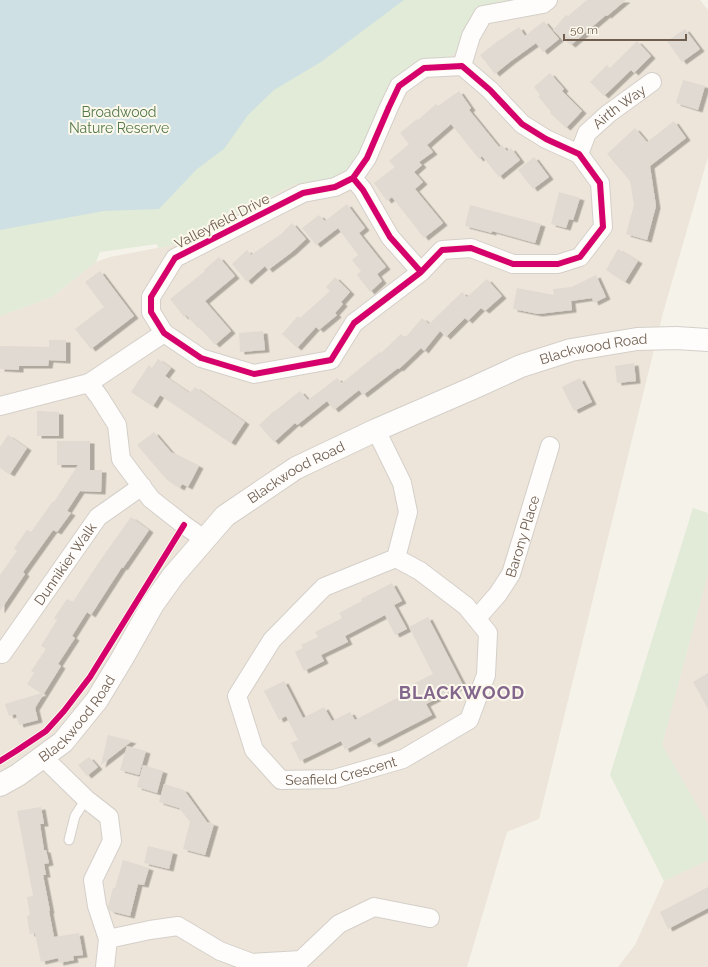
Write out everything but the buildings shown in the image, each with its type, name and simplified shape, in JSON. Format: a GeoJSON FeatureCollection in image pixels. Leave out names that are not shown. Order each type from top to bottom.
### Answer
{"type":"FeatureCollection","features":[{"type":"Feature","properties":{"kind":"street"},"geometry":{"type":"LineString","coordinates":[[462,66],[471,36],[483,15],[543,4],[548,0]]}},
{"type":"Feature","properties":{"kind":"street","name":"Valleyfield Drive"},"geometry":{"type":"LineString","coordinates":[[462,66],[490,90],[522,124],[546,139],[578,154],[600,183],[603,227],[580,257],[558,264],[513,264],[471,248],[442,250],[421,272],[354,323],[331,360],[254,374],[201,358],[164,334],[151,312],[152,297],[175,258],[303,193],[335,187],[353,178],[367,158],[399,86],[424,68],[462,66]]}},
{"type":"Feature","properties":{"kind":"street","name":"Airth Way"},"geometry":{"type":"LineString","coordinates":[[578,154],[587,134],[608,114],[652,82]]}},
{"type":"Feature","properties":{"kind":"street"},"geometry":{"type":"LineString","coordinates":[[353,178],[363,190],[390,237],[421,272]]}},
{"type":"Feature","properties":{"kind":"street"},"geometry":{"type":"LineString","coordinates":[[0,406],[89,383],[164,334]]}},
{"type":"Feature","properties":{"kind":"street","name":"Blackwood Road"},"geometry":{"type":"LineString","coordinates":[[0,785],[18,775],[63,742],[97,700],[153,604],[173,576],[225,516],[296,468],[376,430],[521,366],[571,350],[637,339],[676,338],[708,340]]}},
{"type":"Feature","properties":{"kind":"street"},"geometry":{"type":"LineString","coordinates":[[89,383],[117,425],[121,459],[151,499],[204,539]]}},
{"type":"Feature","properties":{"kind":"street"},"geometry":{"type":"LineString","coordinates":[[376,430],[402,483],[408,512],[396,558]]}},
{"type":"Feature","properties":{"kind":"street","name":"Barony Place"},"geometry":{"type":"LineString","coordinates":[[477,618],[498,594],[511,574],[550,446]]}},
{"type":"Feature","properties":{"kind":"street","name":"Dunnikier Walk"},"geometry":{"type":"LineString","coordinates":[[2,654],[98,517],[142,486]]}},
{"type":"Feature","properties":{"kind":"street","name":"Seafield Crescent"},"geometry":{"type":"LineString","coordinates":[[396,558],[420,571],[466,606],[488,633],[486,675],[470,720],[403,760],[334,779],[281,780],[254,750],[237,696],[272,640],[324,587],[396,558]]}},
{"type":"Feature","properties":{"kind":"street"},"geometry":{"type":"LineString","coordinates":[[43,757],[86,799],[109,817],[112,841],[93,880],[97,906],[108,939],[105,967]]}},
{"type":"Feature","properties":{"kind":"street"},"geometry":{"type":"LineString","coordinates":[[108,939],[178,926],[220,951],[252,964],[300,960],[339,924],[374,907],[430,918]]}},
{"type":"Feature","properties":{"kind":"lane"},"geometry":{"type":"LineString","coordinates":[[69,840],[75,816],[86,799]]}},
{"type":"Feature","properties":{"kind":"shaded area","name":"Broadwood Nature Reserve"},"geometry":{"type":"Polygon","coordinates":[[[0,0],[404,0],[321,62],[274,90],[248,115],[224,149],[197,169],[159,209],[104,211],[0,230],[0,0]]]}},
{"type":"Feature","properties":{"kind":"shaded area"},"geometry":{"type":"Polygon","coordinates":[[[511,0],[700,0],[708,10],[708,157],[663,313],[539,819],[507,832],[467,967],[0,967],[0,316],[52,297],[96,262],[110,257],[173,245],[223,229],[282,190],[296,184],[324,182],[379,109],[458,49],[461,35],[467,25],[485,8],[496,3],[511,0]]]}},
{"type":"Feature","properties":{"kind":"shaded area"},"geometry":{"type":"Polygon","coordinates":[[[708,573],[708,824],[662,745],[708,573]]]}},
{"type":"Feature","properties":{"kind":"shaded area"},"geometry":{"type":"Polygon","coordinates":[[[708,860],[708,967],[618,967],[635,945],[664,881],[708,860]]]}},
{"type":"Feature","properties":{"kind":"green space","name":"Broadwood Nature Reserve"},"geometry":{"type":"Polygon","coordinates":[[[0,0],[511,0],[496,3],[484,8],[467,25],[461,35],[458,49],[453,55],[445,60],[418,65],[350,168],[338,178],[324,182],[296,184],[282,190],[237,222],[223,229],[173,245],[158,248],[157,244],[100,252],[96,262],[52,297],[0,316],[0,0]]]}},
{"type":"Feature","properties":{"kind":"green space"},"geometry":{"type":"Polygon","coordinates":[[[693,508],[708,513],[708,573],[662,745],[708,824],[708,860],[664,881],[610,775],[693,508]]]}},
{"type":"Feature","properties":{"kind":"cycle path"},"geometry":{"type":"LineString","coordinates":[[353,178],[335,187],[303,193],[175,258],[151,297],[151,312],[164,333],[201,358],[254,374],[331,360],[354,323],[421,272],[442,250],[471,248],[513,264],[558,264],[580,257],[603,227],[600,183],[579,154],[546,139],[522,124],[490,90],[462,66],[424,68],[399,86],[367,158],[353,178],[363,190],[390,237],[421,272]]}},
{"type":"Feature","properties":{"kind":"cycle path"},"geometry":{"type":"LineString","coordinates":[[0,761],[46,731],[64,711],[90,677],[184,525]]}},
{"type":"Feature","properties":{"kind":"district","name":"BLACKWOOD"},"geometry":{"type":"Point","coordinates":[462,692]}}]}
